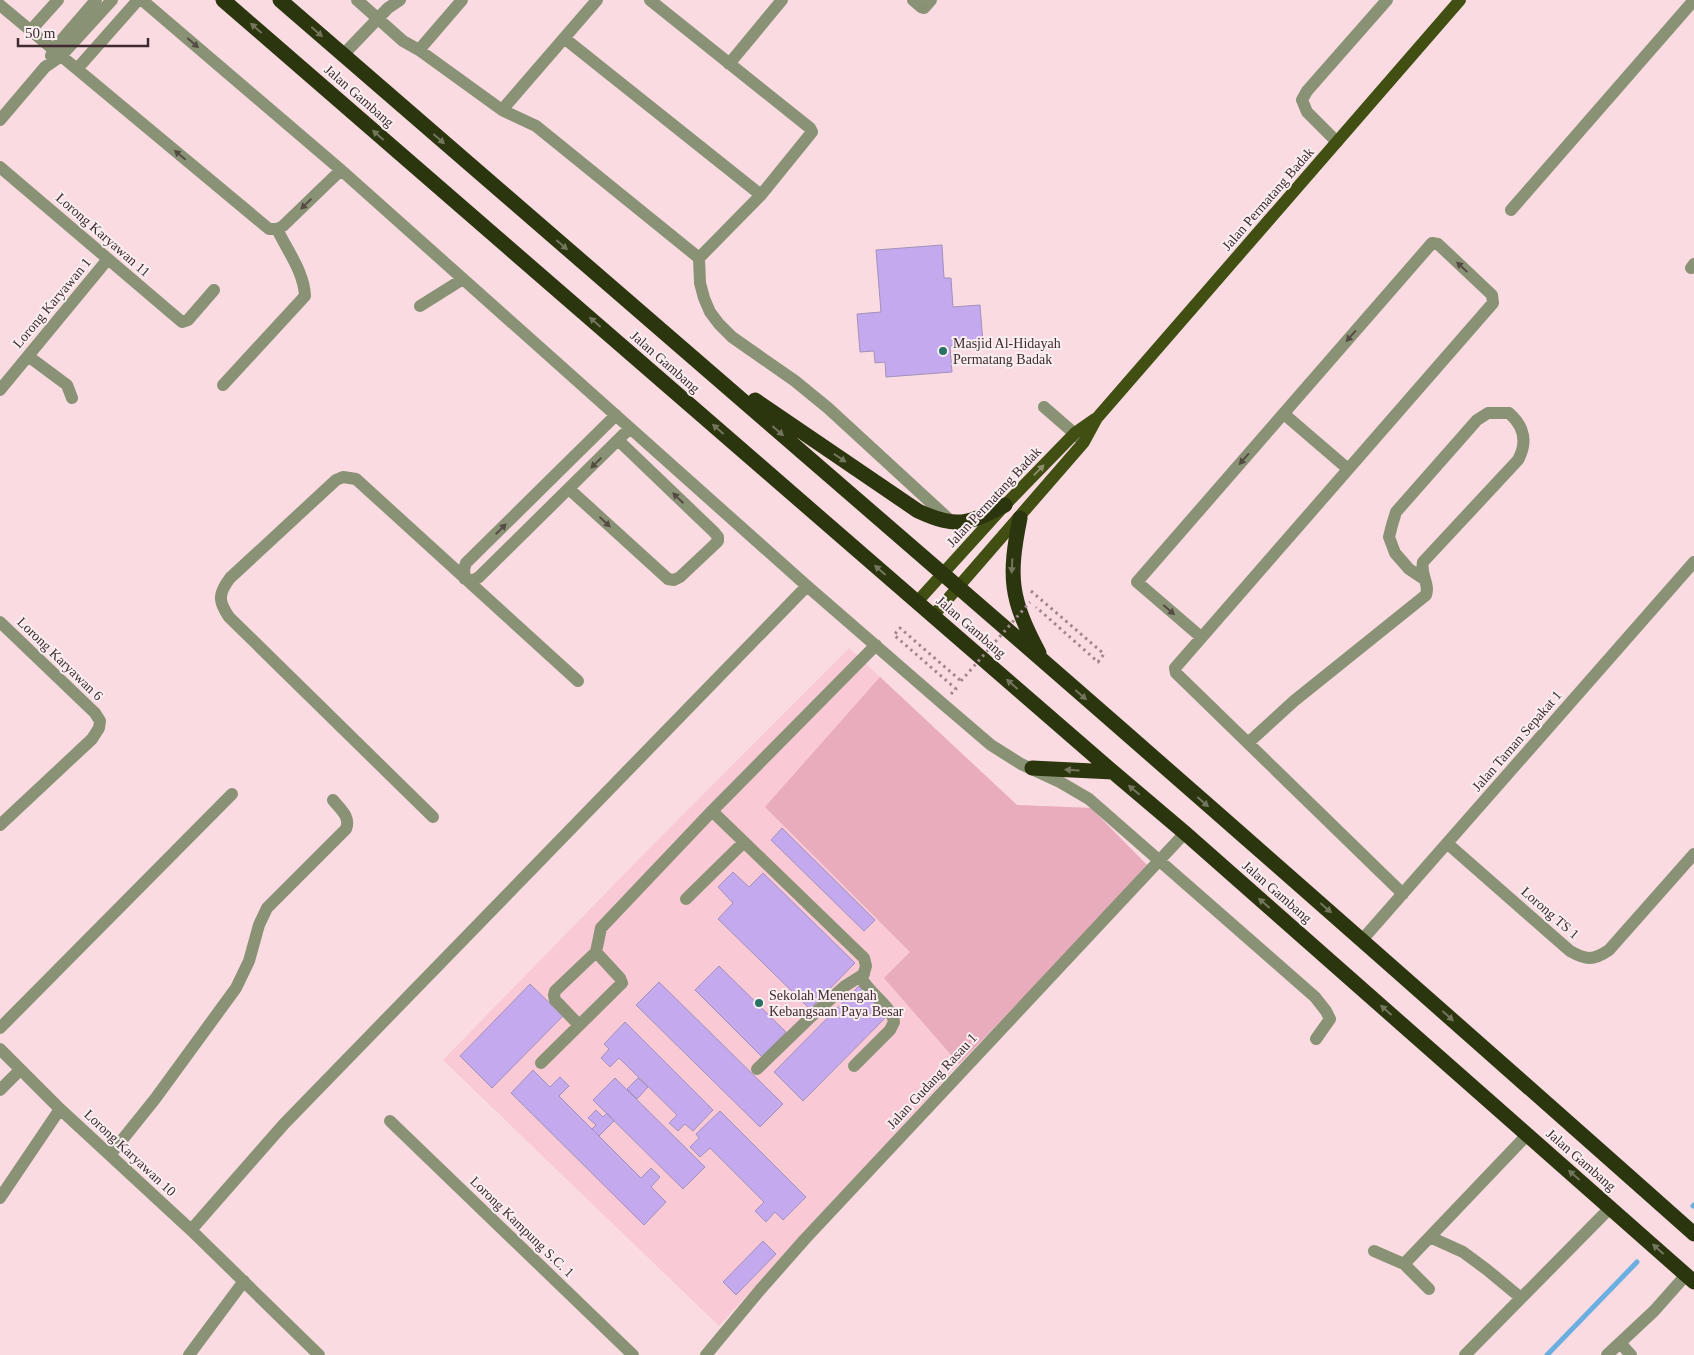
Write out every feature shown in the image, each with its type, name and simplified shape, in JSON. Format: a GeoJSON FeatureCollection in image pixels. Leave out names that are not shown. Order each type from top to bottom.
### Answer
{"type":"FeatureCollection","features":[{"type":"Feature","properties":{"kind":"highway","name":"Jalan Gambang"},"geometry":{"type":"LineString","coordinates":[[224,0],[1112,772],[1185,833],[1690,1278]]}},
{"type":"Feature","properties":{"kind":"highway","name":"Jalan Gambang"},"geometry":{"type":"LineString","coordinates":[[280,0],[942,573],[1362,940],[1694,1234]]}},
{"type":"Feature","properties":{"kind":"highway"},"geometry":{"type":"LineString","coordinates":[[698,362],[918,511],[954,524],[980,518],[1005,505]]}},
{"type":"Feature","properties":{"kind":"highway"},"geometry":{"type":"LineString","coordinates":[[1020,518],[1012,563],[1014,592],[1029,634],[1044,663]]}},
{"type":"Feature","properties":{"kind":"highway"},"geometry":{"type":"LineString","coordinates":[[1032,768],[1112,772]]}},
{"type":"Feature","properties":{"kind":"main road","name":"Jalan Permatang Badak"},"geometry":{"type":"LineString","coordinates":[[933,616],[1020,518],[1097,418],[1460,0]]}},
{"type":"Feature","properties":{"kind":"main road","name":"Jalan Permatang Badak"},"geometry":{"type":"LineString","coordinates":[[917,602],[1005,505],[1080,438]]}},
{"type":"Feature","properties":{"kind":"street"},"geometry":{"type":"LineString","coordinates":[[31,30],[58,0]]}},
{"type":"Feature","properties":{"kind":"street"},"geometry":{"type":"LineString","coordinates":[[0,120],[57,53],[96,0]]}},
{"type":"Feature","properties":{"kind":"street"},"geometry":{"type":"LineString","coordinates":[[57,53],[112,0]]}},
{"type":"Feature","properties":{"kind":"street"},"geometry":{"type":"LineString","coordinates":[[77,69],[138,0]]}},
{"type":"Feature","properties":{"kind":"street"},"geometry":{"type":"LineString","coordinates":[[142,0],[340,170],[807,586],[991,745],[1021,764],[1089,799],[1315,997],[1330,1019],[1316,1039]]}},
{"type":"Feature","properties":{"kind":"street"},"geometry":{"type":"LineString","coordinates":[[357,0],[403,41],[419,50],[502,110],[536,126],[699,258]]}},
{"type":"Feature","properties":{"kind":"street"},"geometry":{"type":"LineString","coordinates":[[342,55],[388,8],[400,0]]}},
{"type":"Feature","properties":{"kind":"street"},"geometry":{"type":"LineString","coordinates":[[419,50],[462,0]]}},
{"type":"Feature","properties":{"kind":"street"},"geometry":{"type":"LineString","coordinates":[[502,110],[597,0]]}},
{"type":"Feature","properties":{"kind":"street"},"geometry":{"type":"LineString","coordinates":[[650,0],[810,128],[812,132],[762,195],[699,258],[700,283],[710,312],[732,337],[796,380],[954,524]]}},
{"type":"Feature","properties":{"kind":"street"},"geometry":{"type":"LineString","coordinates":[[728,64],[782,0]]}},
{"type":"Feature","properties":{"kind":"street"},"geometry":{"type":"LineString","coordinates":[[913,0],[921,7],[928,4]]}},
{"type":"Feature","properties":{"kind":"street"},"geometry":{"type":"LineString","coordinates":[[1337,142],[1307,112],[1302,100],[1307,91],[1387,0]]}},
{"type":"Feature","properties":{"kind":"street"},"geometry":{"type":"LineString","coordinates":[[1511,210],[1694,0]]}},
{"type":"Feature","properties":{"kind":"street"},"geometry":{"type":"LineString","coordinates":[[0,5],[269,229],[283,226],[340,170]]}},
{"type":"Feature","properties":{"kind":"street"},"geometry":{"type":"LineString","coordinates":[[564,38],[762,195]]}},
{"type":"Feature","properties":{"kind":"street","name":"Lorong Karyawan 11"},"geometry":{"type":"LineString","coordinates":[[0,167],[182,322],[188,320],[214,290]]}},
{"type":"Feature","properties":{"kind":"street"},"geometry":{"type":"LineString","coordinates":[[223,386],[305,296],[304,285],[298,270],[276,229]]}},
{"type":"Feature","properties":{"kind":"street"},"geometry":{"type":"LineString","coordinates":[[1201,637],[1137,582],[1432,243],[1438,244],[1492,295],[1493,303],[1175,668],[1176,673],[1403,894]]}},
{"type":"Feature","properties":{"kind":"street","name":"Lorong Karyawan 1"},"geometry":{"type":"LineString","coordinates":[[0,390],[108,259]]}},
{"type":"Feature","properties":{"kind":"street"},"geometry":{"type":"LineString","coordinates":[[420,306],[463,279]]}},
{"type":"Feature","properties":{"kind":"street"},"geometry":{"type":"LineString","coordinates":[[28,356],[67,385],[72,398]]}},
{"type":"Feature","properties":{"kind":"street"},"geometry":{"type":"LineString","coordinates":[[1044,407],[1080,438]]}},
{"type":"Feature","properties":{"kind":"street"},"geometry":{"type":"LineString","coordinates":[[1248,743],[1294,701],[1426,595],[1428,588],[1424,579],[1423,562],[1518,460],[1524,450],[1523,436],[1518,421],[1509,413],[1488,413],[1477,420],[1396,512],[1389,537],[1395,554],[1409,569],[1424,579]]}},
{"type":"Feature","properties":{"kind":"street"},"geometry":{"type":"LineString","coordinates":[[1284,414],[1348,469]]}},
{"type":"Feature","properties":{"kind":"street"},"geometry":{"type":"LineString","coordinates":[[465,578],[464,569],[466,563],[616,415]]}},
{"type":"Feature","properties":{"kind":"street"},"geometry":{"type":"LineString","coordinates":[[465,578],[474,580],[479,577],[630,428]]}},
{"type":"Feature","properties":{"kind":"street"},"geometry":{"type":"LineString","coordinates":[[569,489],[668,579],[674,580],[680,577],[718,541],[718,537],[714,532],[618,440]]}},
{"type":"Feature","properties":{"kind":"street"},"geometry":{"type":"LineString","coordinates":[[433,817],[229,617],[221,606],[221,596],[223,587],[230,578],[336,480],[343,476],[356,479],[578,681]]}},
{"type":"Feature","properties":{"kind":"street","name":"Jalan Taman Sepakat 1"},"geometry":{"type":"LineString","coordinates":[[1362,940],[1694,562]]}},
{"type":"Feature","properties":{"kind":"street"},"geometry":{"type":"LineString","coordinates":[[191,1230],[284,1124],[807,586]]}},
{"type":"Feature","properties":{"kind":"street","name":"Lorong Karyawan 6"},"geometry":{"type":"LineString","coordinates":[[0,622],[100,720],[99,728],[92,739],[0,825]]}},
{"type":"Feature","properties":{"kind":"street"},"geometry":{"type":"LineString","coordinates":[[578,1024],[555,1000],[554,995],[555,991],[596,952],[601,928],[712,811],[876,645]]}},
{"type":"Feature","properties":{"kind":"street"},"geometry":{"type":"LineString","coordinates":[[0,1028],[232,794]]}},
{"type":"Feature","properties":{"kind":"street"},"geometry":{"type":"LineString","coordinates":[[110,1155],[155,1099],[236,988],[249,961],[259,925],[267,908],[346,829],[348,818],[333,800]]}},
{"type":"Feature","properties":{"kind":"street"},"geometry":{"type":"LineString","coordinates":[[712,811],[864,958],[866,966],[862,979],[872,993],[891,1012],[894,1022],[890,1030],[854,1066]]}},
{"type":"Feature","properties":{"kind":"street","name":"Jalan Gudang Rasau 1"},"geometry":{"type":"LineString","coordinates":[[706,1355],[805,1239],[1185,833]]}},
{"type":"Feature","properties":{"kind":"street"},"geometry":{"type":"LineString","coordinates":[[686,899],[744,842]]}},
{"type":"Feature","properties":{"kind":"street","name":"Lorong TS 1"},"geometry":{"type":"LineString","coordinates":[[1448,844],[1570,951],[1591,959],[1601,956],[1609,950],[1694,854]]}},
{"type":"Feature","properties":{"kind":"street"},"geometry":{"type":"LineString","coordinates":[[541,1063],[578,1024],[622,983],[620,978],[596,952]]}},
{"type":"Feature","properties":{"kind":"street"},"geometry":{"type":"LineString","coordinates":[[757,1069],[845,986],[864,974]]}},
{"type":"Feature","properties":{"kind":"street","name":"Lorong Karyawan 10"},"geometry":{"type":"LineString","coordinates":[[0,1049],[60,1109],[191,1230],[319,1355]]}},
{"type":"Feature","properties":{"kind":"street"},"geometry":{"type":"LineString","coordinates":[[0,1090],[20,1070]]}},
{"type":"Feature","properties":{"kind":"street"},"geometry":{"type":"LineString","coordinates":[[0,1198],[60,1109]]}},
{"type":"Feature","properties":{"kind":"street","name":"Lorong Kampung S.C. 1"},"geometry":{"type":"LineString","coordinates":[[390,1122],[633,1355]]}},
{"type":"Feature","properties":{"kind":"street"},"geometry":{"type":"LineString","coordinates":[[1404,1264],[1528,1134]]}},
{"type":"Feature","properties":{"kind":"street"},"geometry":{"type":"LineString","coordinates":[[1465,1355],[1611,1207]]}},
{"type":"Feature","properties":{"kind":"street"},"geometry":{"type":"LineString","coordinates":[[1430,1237],[1463,1252],[1521,1298]]}},
{"type":"Feature","properties":{"kind":"street"},"geometry":{"type":"LineString","coordinates":[[1374,1250],[1404,1264],[1429,1290]]}},
{"type":"Feature","properties":{"kind":"street"},"geometry":{"type":"LineString","coordinates":[[1608,1355],[1690,1278]]}},
{"type":"Feature","properties":{"kind":"street"},"geometry":{"type":"LineString","coordinates":[[190,1354],[242,1279]]}},
{"type":"Feature","properties":{"kind":"street"},"geometry":{"type":"LineString","coordinates":[[1621,1344],[1631,1355]]}},
{"type":"Feature","properties":{"kind":"path"},"geometry":{"type":"LineString","coordinates":[[956,689],[894,635],[900,628],[961,681],[1030,602],[1098,662],[1104,654],[1042,601]]}},
{"type":"Feature","properties":{"kind":"shaded area","name":"Sekolah Menengah Kebangsaan Paya Besar"},"geometry":{"type":"Polygon","coordinates":[[[849,648],[1017,805],[1091,808],[1147,865],[1074,945],[959,1064],[719,1326],[443,1060],[849,648]]]}},
{"type":"Feature","properties":{"kind":"shaded area"},"geometry":{"type":"Polygon","coordinates":[[[880,677],[1017,805],[1091,808],[1147,865],[1074,945],[959,1064],[884,978],[910,952],[765,807],[880,677]]]}},
{"type":"Feature","properties":{"kind":"building"},"geometry":{"type":"Polygon","coordinates":[[[942,245],[944,278],[951,278],[953,307],[980,305],[983,343],[950,346],[952,372],[886,377],[885,362],[875,363],[874,351],[860,352],[857,314],[881,312],[876,250],[942,245]]]}},
{"type":"Feature","properties":{"kind":"building"},"geometry":{"type":"Polygon","coordinates":[[[782,828],[875,920],[864,931],[771,840],[782,828]]]}},
{"type":"Feature","properties":{"kind":"building"},"geometry":{"type":"Polygon","coordinates":[[[733,872],[749,887],[763,873],[855,963],[810,1009],[718,919],[733,903],[718,887],[733,872]]]}},
{"type":"Feature","properties":{"kind":"building"},"geometry":{"type":"Polygon","coordinates":[[[719,966],[786,1032],[762,1057],[695,990],[719,966]]]}},
{"type":"Feature","properties":{"kind":"building"},"geometry":{"type":"Polygon","coordinates":[[[659,982],[783,1104],[760,1127],[636,1005],[659,982]]]}},
{"type":"Feature","properties":{"kind":"building"},"geometry":{"type":"Polygon","coordinates":[[[530,984],[563,1016],[492,1088],[460,1056],[530,984]]]}},
{"type":"Feature","properties":{"kind":"building"},"geometry":{"type":"Polygon","coordinates":[[[859,986],[888,1015],[803,1101],[774,1072],[859,986]]]}},
{"type":"Feature","properties":{"kind":"building"},"geometry":{"type":"Polygon","coordinates":[[[625,1022],[713,1110],[693,1131],[685,1124],[678,1131],[669,1123],[677,1115],[619,1058],[610,1067],[601,1058],[609,1049],[604,1044],[625,1022]]]}},
{"type":"Feature","properties":{"kind":"building"},"geometry":{"type":"Polygon","coordinates":[[[533,1070],[550,1087],[560,1077],[569,1086],[559,1096],[641,1178],[651,1168],[660,1177],[651,1187],[666,1202],[644,1225],[511,1093],[533,1070]]]}},
{"type":"Feature","properties":{"kind":"building"},"geometry":{"type":"Polygon","coordinates":[[[615,1078],[705,1167],[683,1189],[593,1100],[615,1078]]]}},
{"type":"Feature","properties":{"kind":"building"},"geometry":{"type":"Polygon","coordinates":[[[638,1078],[648,1087],[637,1099],[627,1089],[638,1078]]]}},
{"type":"Feature","properties":{"kind":"building"},"geometry":{"type":"Polygon","coordinates":[[[596,1110],[603,1117],[607,1113],[614,1121],[599,1136],[592,1129],[596,1125],[588,1118],[596,1110]]]}},
{"type":"Feature","properties":{"kind":"building"},"geometry":{"type":"Polygon","coordinates":[[[720,1111],[806,1197],[783,1220],[775,1212],[766,1222],[755,1211],[764,1202],[710,1148],[700,1157],[690,1147],[699,1138],[696,1134],[720,1111]]]}},
{"type":"Feature","properties":{"kind":"building"},"geometry":{"type":"Polygon","coordinates":[[[763,1241],[776,1254],[736,1295],[723,1282],[763,1241]]]}},
{"type":"Feature","properties":{"kind":"waterway"},"geometry":{"type":"LineString","coordinates":[[1547,1355],[1637,1262]]}},
{"type":"Feature","properties":{"kind":"place","name":"Masjid Al-Hidayah Permatang Badak"},"geometry":{"type":"Point","coordinates":[943,351]}},
{"type":"Feature","properties":{"kind":"place","name":"Sekolah Menengah Kebangsaan Paya Besar"},"geometry":{"type":"Point","coordinates":[759,1003]}}]}
